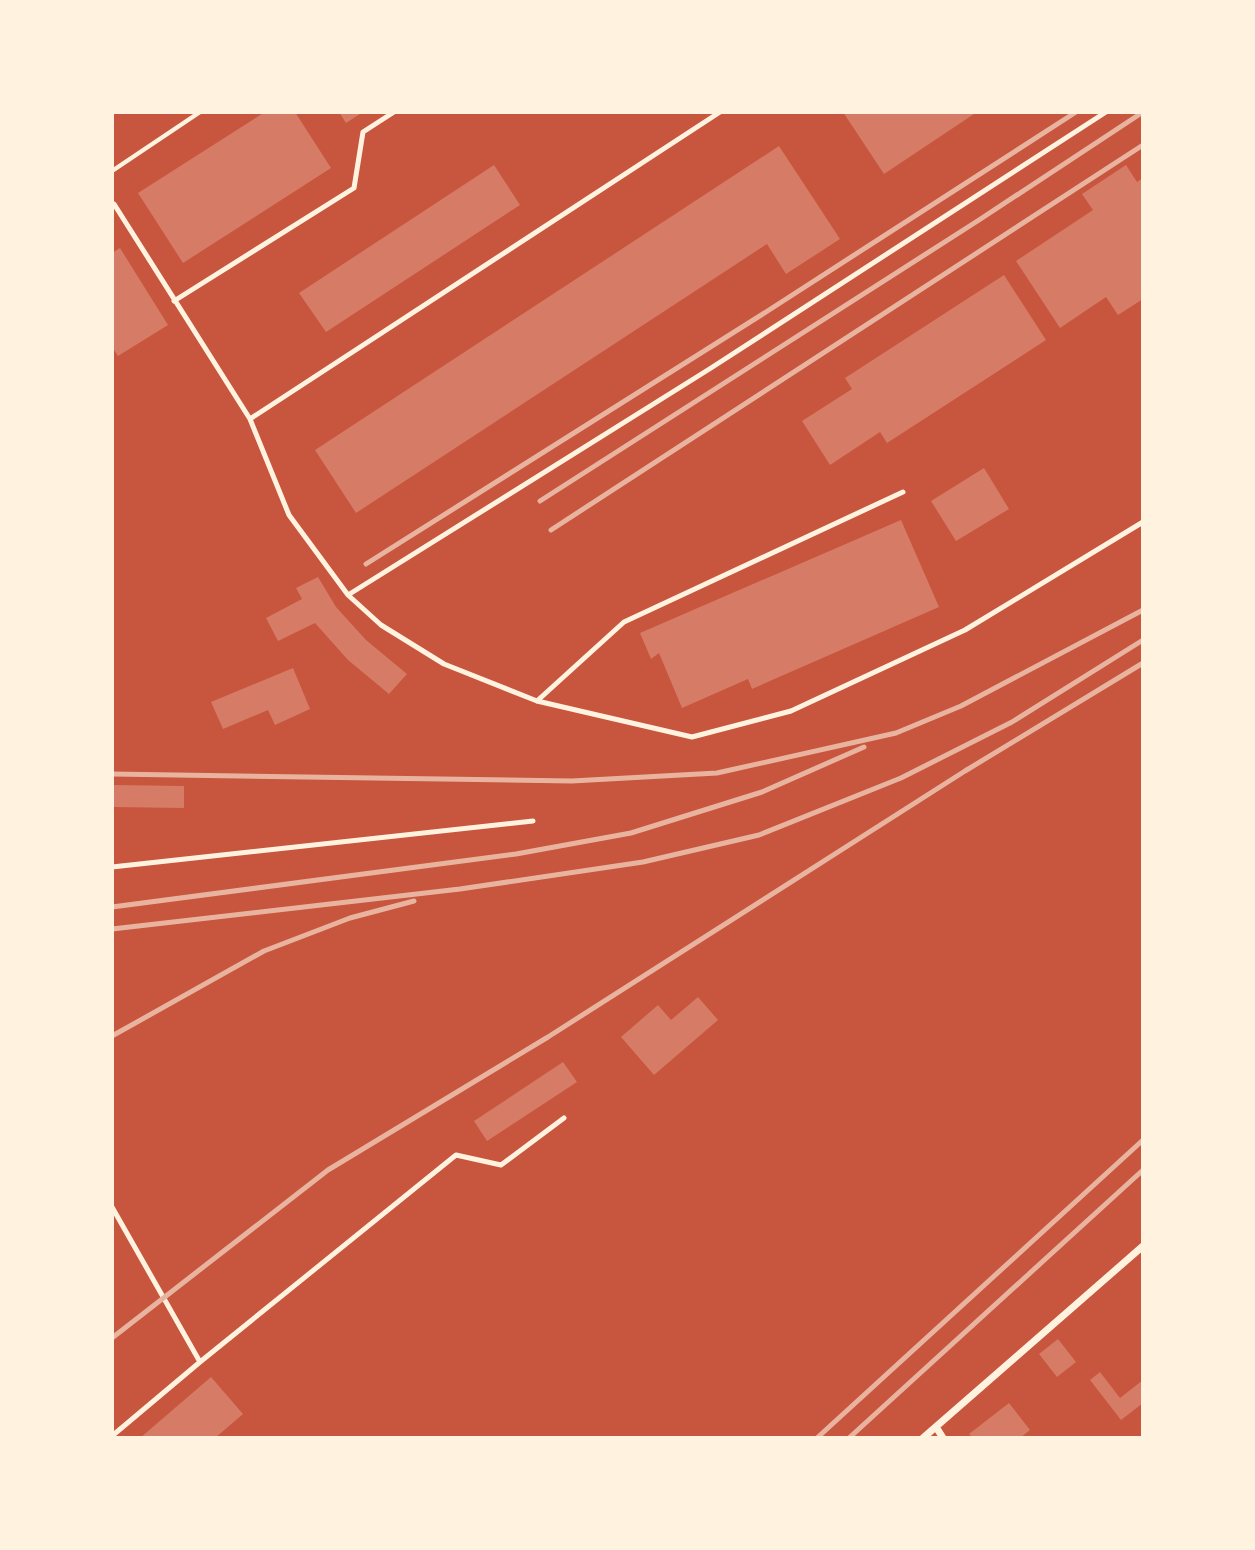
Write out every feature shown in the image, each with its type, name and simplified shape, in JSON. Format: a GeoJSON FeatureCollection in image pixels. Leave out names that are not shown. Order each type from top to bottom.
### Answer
{"type":"FeatureCollection","features":[{"type":"Feature","properties":{"kind":"street"},"geometry":{"type":"LineString","coordinates":[[923,1438],[1143,1246]]}},
{"type":"Feature","properties":{"kind":"street"},"geometry":{"type":"LineString","coordinates":[[936,1427],[943,1438]]}},
{"type":"Feature","properties":{"kind":"lane"},"geometry":{"type":"LineString","coordinates":[[174,301],[354,188],[363,132],[394,112]]}},
{"type":"Feature","properties":{"kind":"lane"},"geometry":{"type":"LineString","coordinates":[[250,419],[720,112]]}},
{"type":"Feature","properties":{"kind":"lane"},"geometry":{"type":"LineString","coordinates":[[348,595],[711,368],[1106,112]]}},
{"type":"Feature","properties":{"kind":"lane"},"geometry":{"type":"LineString","coordinates":[[112,205],[114,204],[250,419],[289,515],[348,595],[381,625],[444,664],[537,701],[692,737],[791,711],[965,630],[1143,522]]}},
{"type":"Feature","properties":{"kind":"lane"},"geometry":{"type":"LineString","coordinates":[[537,701],[624,622],[903,492]]}},
{"type":"Feature","properties":{"kind":"lane"},"geometry":{"type":"LineString","coordinates":[[112,867],[533,821]]}},
{"type":"Feature","properties":{"kind":"lane"},"geometry":{"type":"LineString","coordinates":[[112,1436],[456,1155],[501,1165],[564,1118]]}},
{"type":"Feature","properties":{"kind":"lane"},"geometry":{"type":"LineString","coordinates":[[112,1206],[200,1362]]}},
{"type":"Feature","properties":{"kind":"path"},"geometry":{"type":"LineString","coordinates":[[112,171],[200,112]]}},
{"type":"Feature","properties":{"kind":"building"},"geometry":{"type":"Polygon","coordinates":[[[265,112],[295,112],[331,168],[183,263],[138,193],[265,112]]]}},
{"type":"Feature","properties":{"kind":"building"},"geometry":{"type":"Polygon","coordinates":[[[339,112],[363,112],[346,123],[339,112]]]}},
{"type":"Feature","properties":{"kind":"building"},"geometry":{"type":"Polygon","coordinates":[[[843,112],[977,112],[884,174],[843,112]]]}},
{"type":"Feature","properties":{"kind":"building"},"geometry":{"type":"Polygon","coordinates":[[[779,146],[840,239],[786,274],[767,244],[356,513],[315,450],[779,146]]]}},
{"type":"Feature","properties":{"kind":"building"},"geometry":{"type":"Polygon","coordinates":[[[494,165],[520,205],[326,332],[299,293],[494,165]]]}},
{"type":"Feature","properties":{"kind":"building"},"geometry":{"type":"Polygon","coordinates":[[[1126,165],[1137,182],[1143,178],[1143,299],[1118,315],[1106,297],[1060,328],[1016,261],[1093,210],[1082,194],[1126,165]]]}},
{"type":"Feature","properties":{"kind":"building"},"geometry":{"type":"Polygon","coordinates":[[[120,248],[168,325],[118,356],[112,347],[112,253],[120,248]]]}},
{"type":"Feature","properties":{"kind":"building"},"geometry":{"type":"Polygon","coordinates":[[[1004,275],[1046,340],[887,443],[880,432],[830,465],[802,421],[852,389],[845,378],[1004,275]]]}},
{"type":"Feature","properties":{"kind":"building"},"geometry":{"type":"Polygon","coordinates":[[[984,468],[1009,509],[956,541],[931,501],[984,468]]]}},
{"type":"Feature","properties":{"kind":"building"},"geometry":{"type":"Polygon","coordinates":[[[901,520],[939,607],[752,689],[748,679],[682,708],[659,653],[651,659],[640,633],[901,520]]]}},
{"type":"Feature","properties":{"kind":"building"},"geometry":{"type":"Polygon","coordinates":[[[318,577],[336,607],[366,640],[407,674],[389,694],[348,660],[315,623],[278,641],[266,618],[302,599],[296,588],[318,577]]]}},
{"type":"Feature","properties":{"kind":"building"},"geometry":{"type":"Polygon","coordinates":[[[293,668],[310,709],[275,725],[268,710],[223,729],[211,702],[293,668]]]}},
{"type":"Feature","properties":{"kind":"building"},"geometry":{"type":"Polygon","coordinates":[[[112,785],[184,786],[184,808],[112,807],[112,785]]]}},
{"type":"Feature","properties":{"kind":"building"},"geometry":{"type":"Polygon","coordinates":[[[698,997],[718,1020],[654,1075],[621,1037],[658,1005],[671,1020],[698,997]]]}},
{"type":"Feature","properties":{"kind":"building"},"geometry":{"type":"Polygon","coordinates":[[[563,1062],[577,1082],[487,1141],[474,1121],[563,1062]]]}},
{"type":"Feature","properties":{"kind":"building"},"geometry":{"type":"Polygon","coordinates":[[[1058,1339],[1076,1362],[1057,1377],[1039,1354],[1058,1339]]]}},
{"type":"Feature","properties":{"kind":"building"},"geometry":{"type":"Polygon","coordinates":[[[1100,1372],[1120,1398],[1143,1380],[1143,1403],[1121,1420],[1090,1380],[1100,1372]]]}},
{"type":"Feature","properties":{"kind":"building"},"geometry":{"type":"Polygon","coordinates":[[[211,1377],[243,1414],[215,1438],[140,1438],[211,1377]]]}},
{"type":"Feature","properties":{"kind":"building"},"geometry":{"type":"Polygon","coordinates":[[[1009,1403],[1030,1430],[1020,1438],[973,1438],[969,1434],[1009,1403]]]}},
{"type":"Feature","properties":{"kind":"railway"},"geometry":{"type":"LineString","coordinates":[[366,564],[766,312],[1076,112]]}},
{"type":"Feature","properties":{"kind":"railway"},"geometry":{"type":"LineString","coordinates":[[540,501],[1143,112]]}},
{"type":"Feature","properties":{"kind":"railway"},"geometry":{"type":"LineString","coordinates":[[551,530],[1143,145]]}},
{"type":"Feature","properties":{"kind":"railway"},"geometry":{"type":"LineString","coordinates":[[112,774],[572,781],[717,773],[896,733],[961,706],[1143,610]]}},
{"type":"Feature","properties":{"kind":"railway"},"geometry":{"type":"LineString","coordinates":[[112,929],[460,889],[643,862],[759,835],[901,778],[1012,722],[1143,640]]}},
{"type":"Feature","properties":{"kind":"railway"},"geometry":{"type":"LineString","coordinates":[[112,1338],[328,1170],[548,1037],[965,771],[1143,663]]}},
{"type":"Feature","properties":{"kind":"railway"},"geometry":{"type":"LineString","coordinates":[[112,907],[516,854],[631,833],[762,792],[864,747]]}},
{"type":"Feature","properties":{"kind":"railway"},"geometry":{"type":"LineString","coordinates":[[112,1036],[264,951],[350,918],[414,901]]}},
{"type":"Feature","properties":{"kind":"railway"},"geometry":{"type":"LineString","coordinates":[[817,1438],[1143,1140]]}},
{"type":"Feature","properties":{"kind":"railway"},"geometry":{"type":"LineString","coordinates":[[849,1438],[1143,1170]]}}]}
